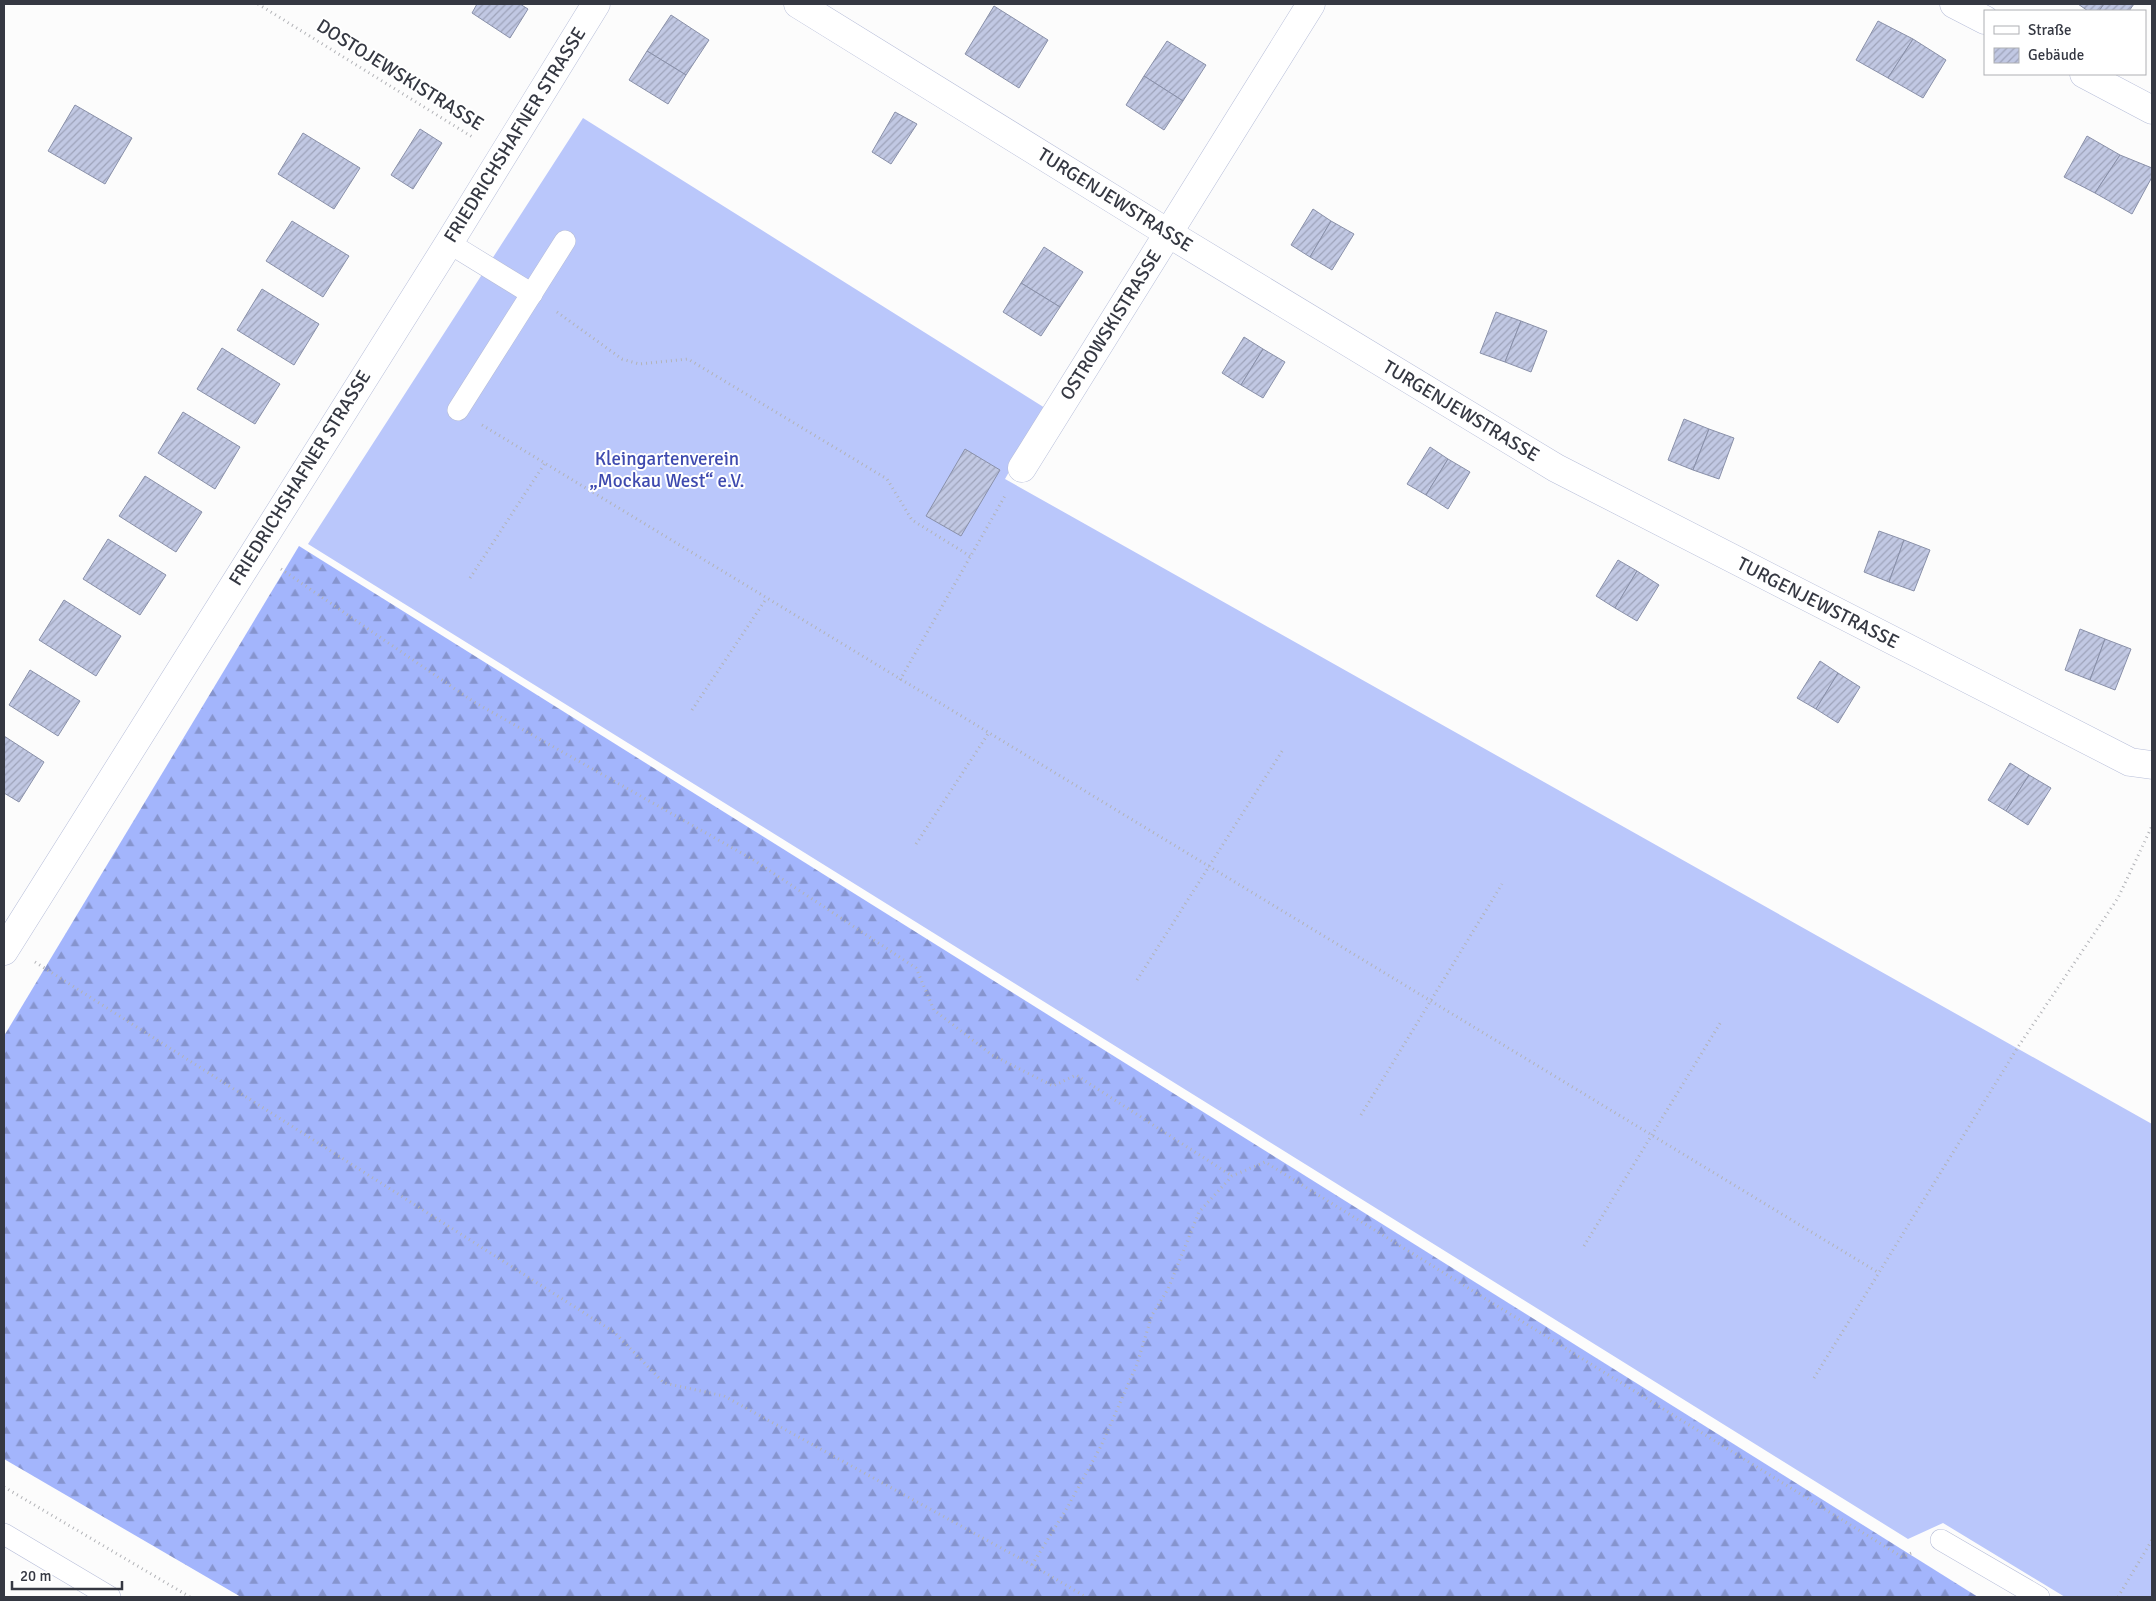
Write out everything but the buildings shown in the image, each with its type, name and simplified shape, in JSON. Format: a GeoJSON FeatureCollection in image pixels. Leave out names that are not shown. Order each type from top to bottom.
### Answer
{"type":"FeatureCollection","features":[{"type":"Feature","properties":{"kind":"street","name":"FRIEDRICHSHAFNER STRASSE"},"geometry":{"type":"LineString","coordinates":[[6,948],[254,550],[449,243],[596,4]]}},
{"type":"Feature","properties":{"kind":"street","name":"TURGENJEWSTRASSE"},"geometry":{"type":"LineString","coordinates":[[798,4],[1168,233],[1556,468],[2130,762],[2152,764]]}},
{"type":"Feature","properties":{"kind":"street","name":"OSTROWSKISTRASSE"},"geometry":{"type":"LineString","coordinates":[[1022,468],[1311,4]]}},
{"type":"Feature","properties":{"kind":"street"},"geometry":{"type":"LineString","coordinates":[[1954,4],[1984,19]]}},
{"type":"Feature","properties":{"kind":"street"},"geometry":{"type":"LineString","coordinates":[[2086,75],[2152,110]]}},
{"type":"Feature","properties":{"kind":"lane"},"geometry":{"type":"LineString","coordinates":[[458,410],[565,241]]}},
{"type":"Feature","properties":{"kind":"lane"},"geometry":{"type":"LineString","coordinates":[[449,243],[532,294]]}},
{"type":"Feature","properties":{"kind":"lane"},"geometry":{"type":"LineString","coordinates":[[4,1534],[110,1597]]}},
{"type":"Feature","properties":{"kind":"lane"},"geometry":{"type":"LineString","coordinates":[[1941,1540],[2039,1597]]}},
{"type":"Feature","properties":{"kind":"path","name":"DOSTOJEWSKISTRASSE"},"geometry":{"type":"LineString","coordinates":[[258,4],[502,155]]}},
{"type":"Feature","properties":{"kind":"path"},"geometry":{"type":"LineString","coordinates":[[532,294],[622,359],[639,364],[688,359],[887,479],[912,520],[970,556]]}},
{"type":"Feature","properties":{"kind":"path"},"geometry":{"type":"LineString","coordinates":[[458,410],[988,734],[1879,1273]]}},
{"type":"Feature","properties":{"kind":"path"},"geometry":{"type":"LineString","coordinates":[[470,578],[545,464]]}},
{"type":"Feature","properties":{"kind":"path"},"geometry":{"type":"LineString","coordinates":[[900,680],[1022,468]]}},
{"type":"Feature","properties":{"kind":"path"},"geometry":{"type":"LineString","coordinates":[[254,550],[474,702],[752,859],[916,968],[934,1010],[992,1055],[1053,1086],[1076,1075],[1232,1176]]}},
{"type":"Feature","properties":{"kind":"path"},"geometry":{"type":"LineString","coordinates":[[692,710],[766,599]]}},
{"type":"Feature","properties":{"kind":"path"},"geometry":{"type":"LineString","coordinates":[[916,844],[988,734]]}},
{"type":"Feature","properties":{"kind":"path"},"geometry":{"type":"LineString","coordinates":[[1137,980],[1284,748]]}},
{"type":"Feature","properties":{"kind":"path"},"geometry":{"type":"LineString","coordinates":[[1814,1378],[2018,1047],[2118,898],[2152,826]]}},
{"type":"Feature","properties":{"kind":"path"},"geometry":{"type":"LineString","coordinates":[[1361,1115],[1502,884]]}},
{"type":"Feature","properties":{"kind":"path"},"geometry":{"type":"LineString","coordinates":[[6,948],[614,1332],[664,1383],[724,1396],[1032,1565],[1086,1597]]}},
{"type":"Feature","properties":{"kind":"path"},"geometry":{"type":"LineString","coordinates":[[1584,1246],[1722,1020]]}},
{"type":"Feature","properties":{"kind":"path"},"geometry":{"type":"LineString","coordinates":[[1032,1565],[1067,1508],[1101,1446],[1137,1364],[1152,1315],[1168,1289],[1199,1212],[1232,1176],[1265,1162],[1902,1557],[1941,1540]]}},
{"type":"Feature","properties":{"kind":"path"},"geometry":{"type":"LineString","coordinates":[[4,1487],[190,1597]]}},
{"type":"Feature","properties":{"kind":"path"},"geometry":{"type":"LineString","coordinates":[[2118,1597],[2152,1540]]}},
{"type":"Feature","properties":{"kind":"green space","name":"Kleingartenverein „Mockau West“ e.V."},"geometry":{"type":"Polygon","coordinates":[[[583,118],[1045,408],[1005,479],[2152,1124],[2152,1597],[2065,1597],[1943,1523],[1908,1539],[308,544],[583,118]]]}},
{"type":"Feature","properties":{"kind":"green space"},"geometry":{"type":"Polygon","coordinates":[[[299,546],[1978,1597],[241,1597],[4,1459],[4,1036],[299,546]]]}}]}
